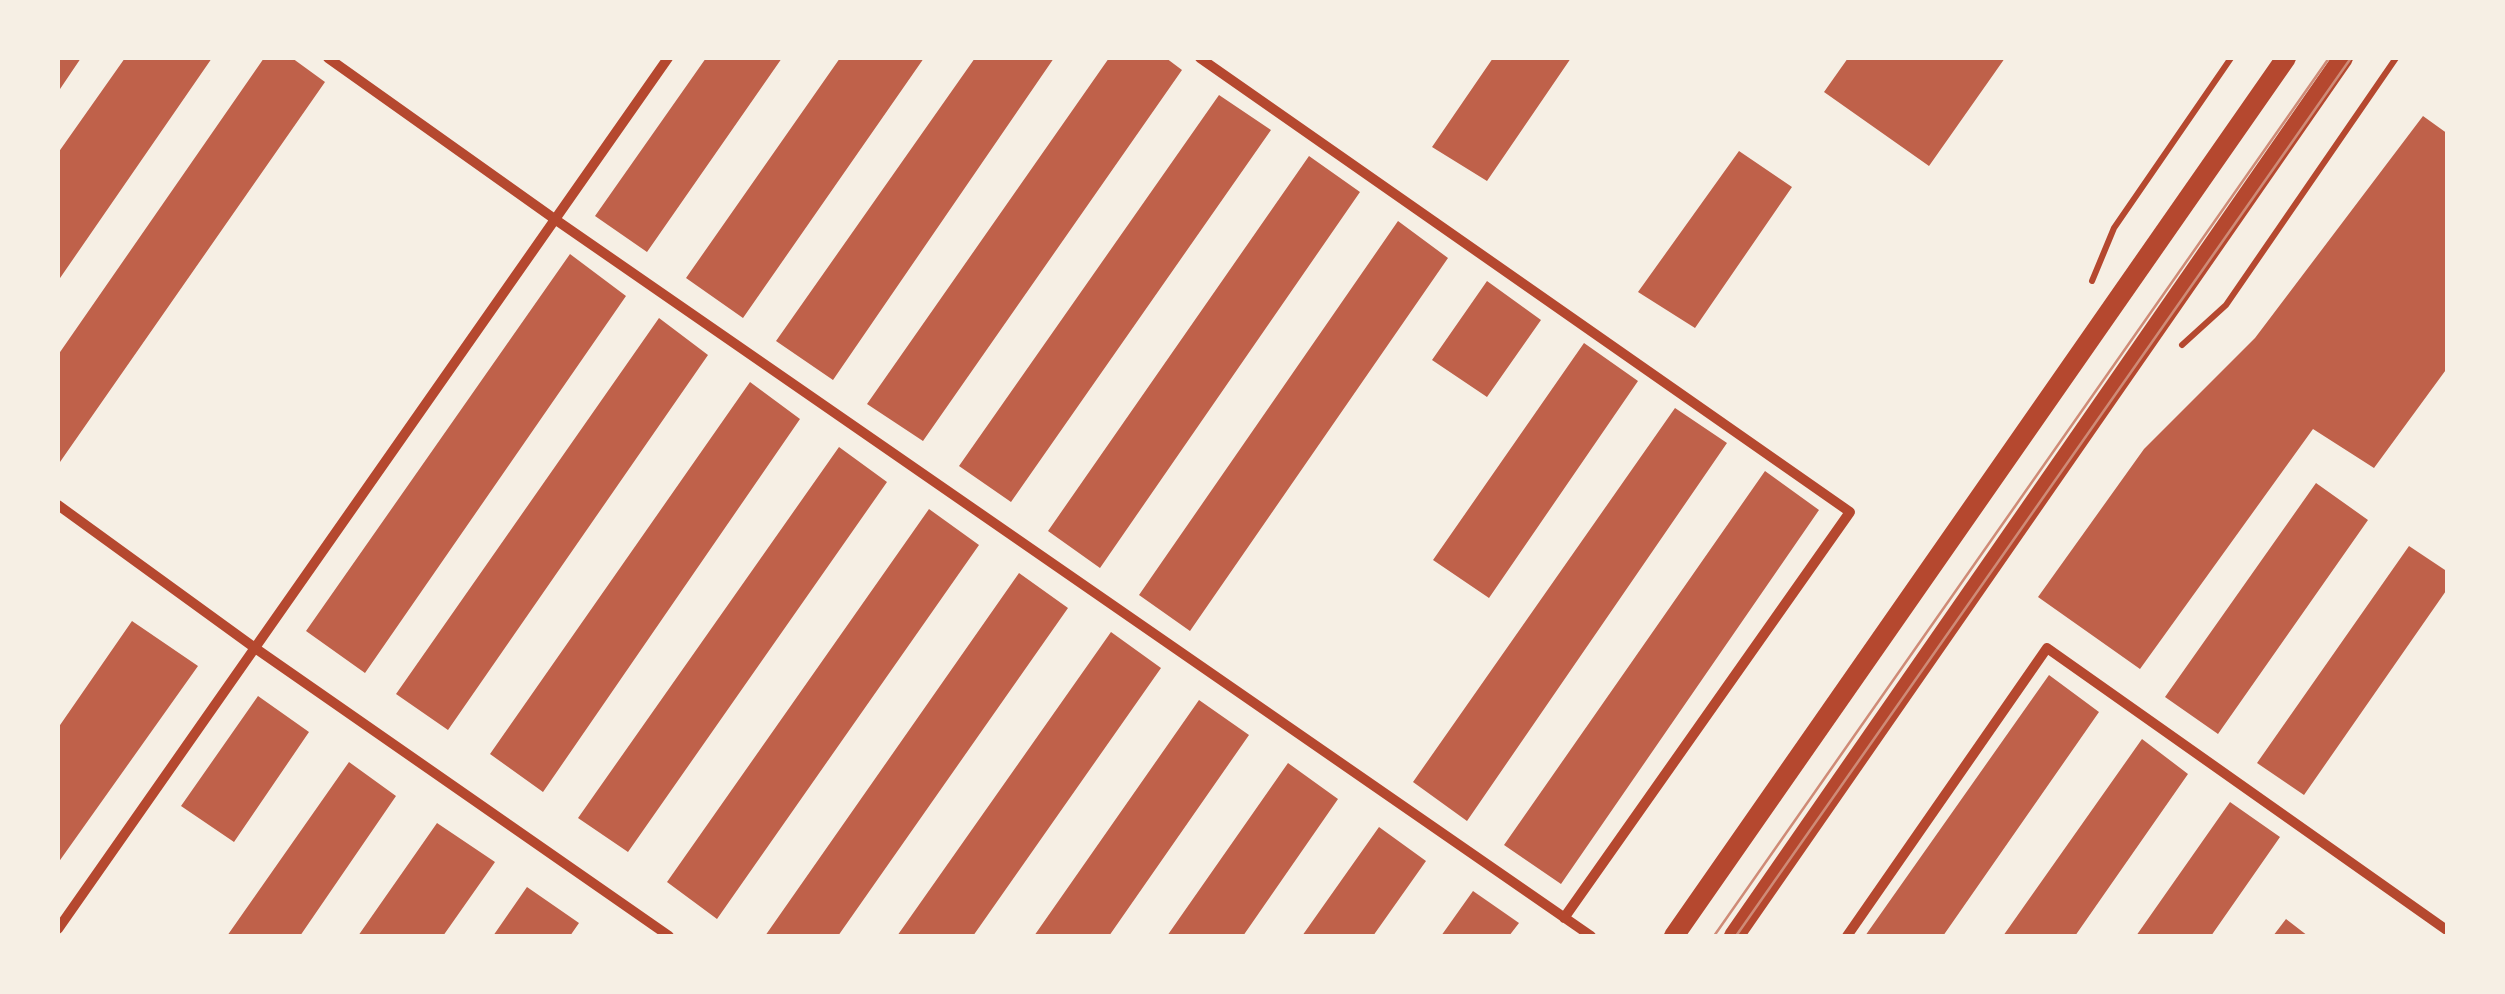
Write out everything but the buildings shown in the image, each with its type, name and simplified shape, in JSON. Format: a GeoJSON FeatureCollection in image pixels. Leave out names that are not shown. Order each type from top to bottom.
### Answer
{"type":"FeatureCollection","features":[{"type":"Feature","properties":{"kind":"main road"},"geometry":{"type":"LineString","coordinates":[[1674,936],[2286,58]]}},
{"type":"Feature","properties":{"kind":"main road"},"geometry":{"type":"LineString","coordinates":[[1734,936],[2342,58]]}},
{"type":"Feature","properties":{"kind":"street"},"geometry":{"type":"LineString","coordinates":[[328,58],[1591,936]]}},
{"type":"Feature","properties":{"kind":"street"},"geometry":{"type":"LineString","coordinates":[[58,929],[668,58]]}},
{"type":"Feature","properties":{"kind":"street"},"geometry":{"type":"LineString","coordinates":[[1200,58],[1850,512],[1564,918]]}},
{"type":"Feature","properties":{"kind":"street"},"geometry":{"type":"LineString","coordinates":[[58,505],[254,648],[669,936]]}},
{"type":"Feature","properties":{"kind":"street"},"geometry":{"type":"LineString","coordinates":[[1847,936],[2048,648],[2448,931]]}},
{"type":"Feature","properties":{"kind":"path"},"geometry":{"type":"LineString","coordinates":[[2091,282],[2114,228],[2231,58]]}},
{"type":"Feature","properties":{"kind":"path"},"geometry":{"type":"LineString","coordinates":[[2172,354],[2226,305],[2396,58]]}},
{"type":"Feature","properties":{"kind":"tram line"},"geometry":{"type":"LineString","coordinates":[[1714,936],[2329,58]]}},
{"type":"Feature","properties":{"kind":"tram line"},"geometry":{"type":"LineString","coordinates":[[1736,936],[2351,58]]}}]}
